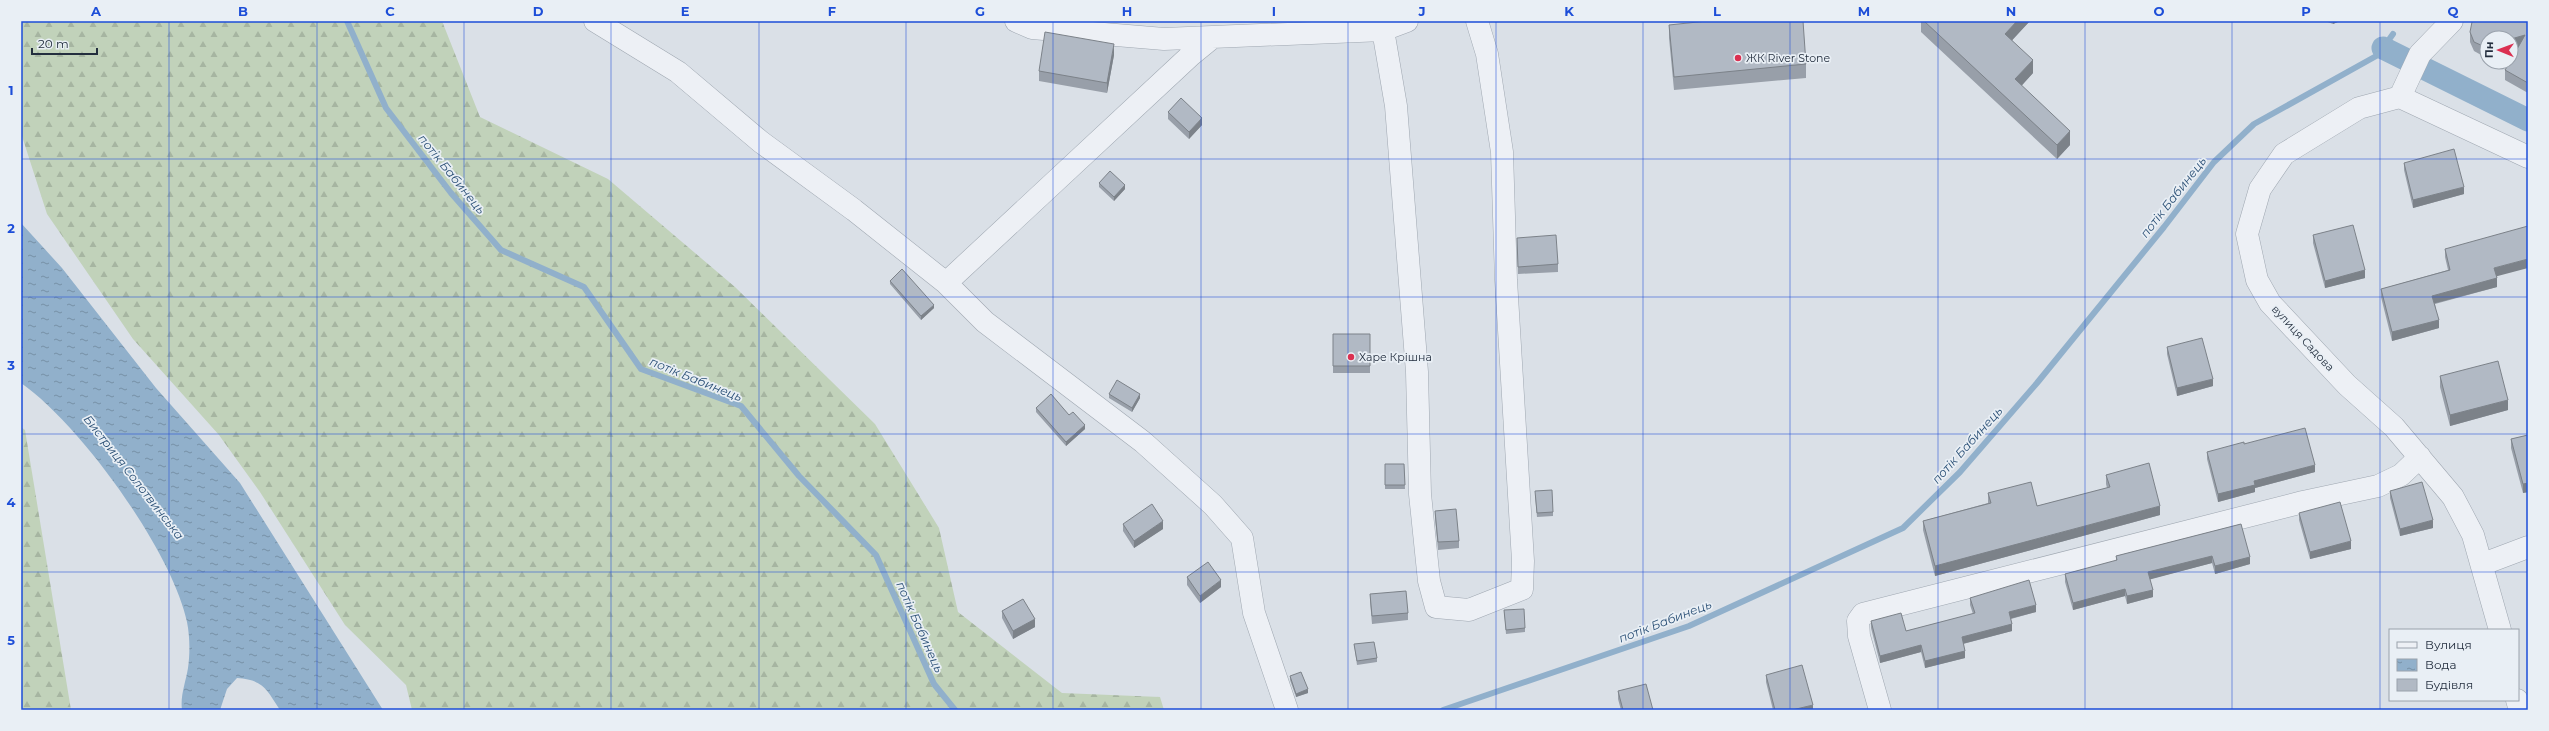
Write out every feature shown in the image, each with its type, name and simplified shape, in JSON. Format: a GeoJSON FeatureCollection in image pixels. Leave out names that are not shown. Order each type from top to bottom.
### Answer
{"type":"FeatureCollection","features":[{"type":"Feature","properties":{"kind":"street"},"geometry":{"type":"LineString","coordinates":[[595,21],[678,72],[761,142],[854,210],[946,283],[985,322],[1143,442],[1213,505],[1242,538],[1254,613],[1287,710]]}},
{"type":"Feature","properties":{"kind":"street"},"geometry":{"type":"LineString","coordinates":[[1016,21],[1032,28],[1156,39],[1383,30],[1407,21]]}},
{"type":"Feature","properties":{"kind":"street"},"geometry":{"type":"LineString","coordinates":[[1383,30],[1396,106],[1417,372],[1420,494],[1429,581],[1436,607],[1469,610],[1522,589],[1523,561],[1506,280],[1502,152],[1487,54],[1477,21]]}},
{"type":"Feature","properties":{"kind":"street"},"geometry":{"type":"LineString","coordinates":[[2452,21],[2420,54],[2404,89],[2528,157]]}},
{"type":"Feature","properties":{"kind":"street"},"geometry":{"type":"LineString","coordinates":[[946,283],[1191,55],[1214,37]]}},
{"type":"Feature","properties":{"kind":"street","name":"вулиця Садова"},"geometry":{"type":"LineString","coordinates":[[2404,89],[2359,108],[2284,154],[2260,189],[2247,234],[2257,280],[2270,303],[2347,385],[2394,427],[2453,497],[2473,535],[2483,564],[2500,629]]}},
{"type":"Feature","properties":{"kind":"street"},"geometry":{"type":"LineString","coordinates":[[1880,710],[1859,636],[1858,621],[1863,614],[2303,502],[2378,486],[2401,474],[2420,457]]}},
{"type":"Feature","properties":{"kind":"street"},"geometry":{"type":"LineString","coordinates":[[2483,564],[2528,548]]}},
{"type":"Feature","properties":{"kind":"green space"},"geometry":{"type":"Polygon","coordinates":[[[21,21],[442,21],[480,117],[608,179],[735,287],[875,424],[939,528],[958,612],[1062,693],[1160,697],[1164,710],[412,710],[406,685],[345,625],[260,492],[219,435],[133,339],[47,214],[21,133],[21,21]]]}},
{"type":"Feature","properties":{"kind":"green space"},"geometry":{"type":"Polygon","coordinates":[[[21,427],[25,430],[71,710],[21,710],[21,427]]]}},
{"type":"Feature","properties":{"kind":"water","name":"Бистриця Солотвинська"},"geometry":{"type":"Polygon","coordinates":[[[21,223],[62,268],[156,388],[240,483],[383,710],[280,710],[271,696],[259,683],[237,678],[227,689],[220,710],[182,710],[182,694],[189,657],[188,628],[178,593],[163,560],[120,491],[95,458],[70,428],[44,402],[21,383],[21,223]]]}},
{"type":"Feature","properties":{"kind":"building","name":"ЖК River Stone"},"geometry":{"type":"Polygon","coordinates":[[[1707,21],[1803,21],[1806,64],[1674,77],[1669,25],[1707,21]]]}},
{"type":"Feature","properties":{"kind":"building"},"geometry":{"type":"Polygon","coordinates":[[[1924,21],[2017,21],[2005,34],[2033,60],[2015,79],[2070,131],[2057,145],[1924,21]]]}},
{"type":"Feature","properties":{"kind":"building"},"geometry":{"type":"Polygon","coordinates":[[[2528,21],[2528,83],[2505,70],[2519,70],[2519,46],[2525,35],[2519,37],[2519,30],[2479,30],[2479,44],[2474,42],[2470,32],[2472,22],[2528,21]]]}},
{"type":"Feature","properties":{"kind":"building"},"geometry":{"type":"Polygon","coordinates":[[[1045,32],[1114,44],[1107,83],[1039,71],[1045,32]]]}},
{"type":"Feature","properties":{"kind":"building"},"geometry":{"type":"Polygon","coordinates":[[[1181,98],[1202,118],[1189,132],[1168,112],[1181,98]]]}},
{"type":"Feature","properties":{"kind":"building"},"geometry":{"type":"Polygon","coordinates":[[[2454,149],[2464,187],[2413,200],[2404,163],[2454,149]]]}},
{"type":"Feature","properties":{"kind":"building"},"geometry":{"type":"Polygon","coordinates":[[[1110,171],[1125,185],[1114,197],[1099,183],[1110,171]]]}},
{"type":"Feature","properties":{"kind":"building"},"geometry":{"type":"Polygon","coordinates":[[[2353,225],[2365,270],[2325,281],[2313,235],[2353,225]]]}},
{"type":"Feature","properties":{"kind":"building"},"geometry":{"type":"Polygon","coordinates":[[[2528,226],[2528,259],[2494,268],[2497,278],[2432,296],[2439,320],[2392,332],[2381,289],[2450,270],[2445,249],[2528,226]]]}},
{"type":"Feature","properties":{"kind":"building"},"geometry":{"type":"Polygon","coordinates":[[[1556,235],[1558,264],[1518,267],[1517,238],[1556,235]]]}},
{"type":"Feature","properties":{"kind":"building"},"geometry":{"type":"Polygon","coordinates":[[[902,269],[934,305],[921,316],[890,281],[902,269]]]}},
{"type":"Feature","properties":{"kind":"building","name":"Харе Крішна"},"geometry":{"type":"Polygon","coordinates":[[[1333,334],[1370,334],[1370,366],[1333,366],[1333,334]]]}},
{"type":"Feature","properties":{"kind":"building"},"geometry":{"type":"Polygon","coordinates":[[[2202,338],[2213,379],[2177,388],[2167,347],[2202,338]]]}},
{"type":"Feature","properties":{"kind":"building"},"geometry":{"type":"Polygon","coordinates":[[[2498,361],[2508,400],[2450,415],[2440,376],[2498,361]]]}},
{"type":"Feature","properties":{"kind":"building"},"geometry":{"type":"Polygon","coordinates":[[[1117,380],[1140,394],[1132,408],[1109,394],[1117,380]]]}},
{"type":"Feature","properties":{"kind":"building"},"geometry":{"type":"Polygon","coordinates":[[[1051,394],[1069,415],[1073,412],[1085,425],[1066,442],[1036,408],[1051,394]]]}},
{"type":"Feature","properties":{"kind":"building"},"geometry":{"type":"Polygon","coordinates":[[[2305,428],[2315,465],[2254,481],[2255,485],[2218,494],[2207,452],[2305,428]]]}},
{"type":"Feature","properties":{"kind":"building"},"geometry":{"type":"Polygon","coordinates":[[[2528,435],[2528,483],[2523,484],[2511,439],[2528,435]]]}},
{"type":"Feature","properties":{"kind":"building"},"geometry":{"type":"Polygon","coordinates":[[[2149,463],[2160,506],[1935,566],[1923,521],[1991,503],[1988,493],[2031,482],[2037,506],[2110,487],[2106,475],[2149,463]]]}},
{"type":"Feature","properties":{"kind":"building"},"geometry":{"type":"Polygon","coordinates":[[[1385,464],[1404,464],[1405,485],[1385,485],[1385,464]]]}},
{"type":"Feature","properties":{"kind":"building"},"geometry":{"type":"Polygon","coordinates":[[[2422,482],[2433,520],[2400,529],[2390,491],[2422,482]]]}},
{"type":"Feature","properties":{"kind":"building"},"geometry":{"type":"Polygon","coordinates":[[[1552,490],[1553,512],[1537,513],[1535,491],[1552,490]]]}},
{"type":"Feature","properties":{"kind":"building"},"geometry":{"type":"Polygon","coordinates":[[[2340,502],[2351,541],[2310,552],[2299,513],[2340,502]]]}},
{"type":"Feature","properties":{"kind":"building"},"geometry":{"type":"Polygon","coordinates":[[[1152,504],[1163,521],[1134,541],[1123,524],[1152,504]]]}},
{"type":"Feature","properties":{"kind":"building"},"geometry":{"type":"Polygon","coordinates":[[[1456,509],[1459,541],[1438,542],[1435,511],[1456,509]]]}},
{"type":"Feature","properties":{"kind":"building"},"geometry":{"type":"Polygon","coordinates":[[[2241,524],[2250,557],[2215,566],[2212,556],[2148,572],[2153,590],[2127,596],[2125,589],[2073,603],[2065,574],[2117,560],[2116,556],[2241,524]]]}},
{"type":"Feature","properties":{"kind":"building"},"geometry":{"type":"Polygon","coordinates":[[[1208,562],[1221,580],[1200,596],[1187,577],[1208,562]]]}},
{"type":"Feature","properties":{"kind":"building"},"geometry":{"type":"Polygon","coordinates":[[[2029,580],[2036,605],[2009,612],[2012,624],[1962,637],[1965,651],[1925,661],[1921,645],[1880,656],[1871,621],[1901,613],[1906,631],[1975,613],[1970,598],[2029,580]]]}},
{"type":"Feature","properties":{"kind":"building"},"geometry":{"type":"Polygon","coordinates":[[[1406,591],[1408,613],[1372,616],[1370,594],[1406,591]]]}},
{"type":"Feature","properties":{"kind":"building"},"geometry":{"type":"Polygon","coordinates":[[[1023,599],[1035,619],[1013,631],[1002,611],[1023,599]]]}},
{"type":"Feature","properties":{"kind":"building"},"geometry":{"type":"Polygon","coordinates":[[[1524,609],[1525,628],[1506,630],[1504,610],[1524,609]]]}},
{"type":"Feature","properties":{"kind":"building"},"geometry":{"type":"Polygon","coordinates":[[[1374,642],[1377,658],[1357,661],[1354,644],[1374,642]]]}},
{"type":"Feature","properties":{"kind":"building"},"geometry":{"type":"Polygon","coordinates":[[[1802,665],[1813,705],[1792,710],[1775,710],[1766,675],[1802,665]]]}},
{"type":"Feature","properties":{"kind":"building"},"geometry":{"type":"Polygon","coordinates":[[[1301,672],[1308,689],[1296,694],[1290,676],[1301,672]]]}},
{"type":"Feature","properties":{"kind":"building"},"geometry":{"type":"Polygon","coordinates":[[[1646,684],[1653,710],[1623,710],[1618,691],[1646,684]]]}},
{"type":"Feature","properties":{"kind":"waterway","name":"потік Бабинець"},"geometry":{"type":"LineString","coordinates":[[347,21],[386,108],[451,193],[501,250],[584,287],[641,369],[741,406],[799,476],[876,555],[934,684],[955,710]]}},
{"type":"Feature","properties":{"kind":"waterway","name":"потік Бабинець"},"geometry":{"type":"LineString","coordinates":[[1443,710],[1689,626],[1903,528],[1960,472],[2037,383],[2164,227],[2214,162],[2254,124],[2378,55],[2393,34]]}},
{"type":"Feature","properties":{"kind":"waterway"},"geometry":{"type":"LineString","coordinates":[[2383,48],[2528,120]]}},
{"type":"Feature","properties":{"kind":"place","name":"ЖК River Stone"},"geometry":{"type":"Point","coordinates":[1738,58]}},
{"type":"Feature","properties":{"kind":"place","name":"Харе Крішна"},"geometry":{"type":"Point","coordinates":[1351,357]}}]}
